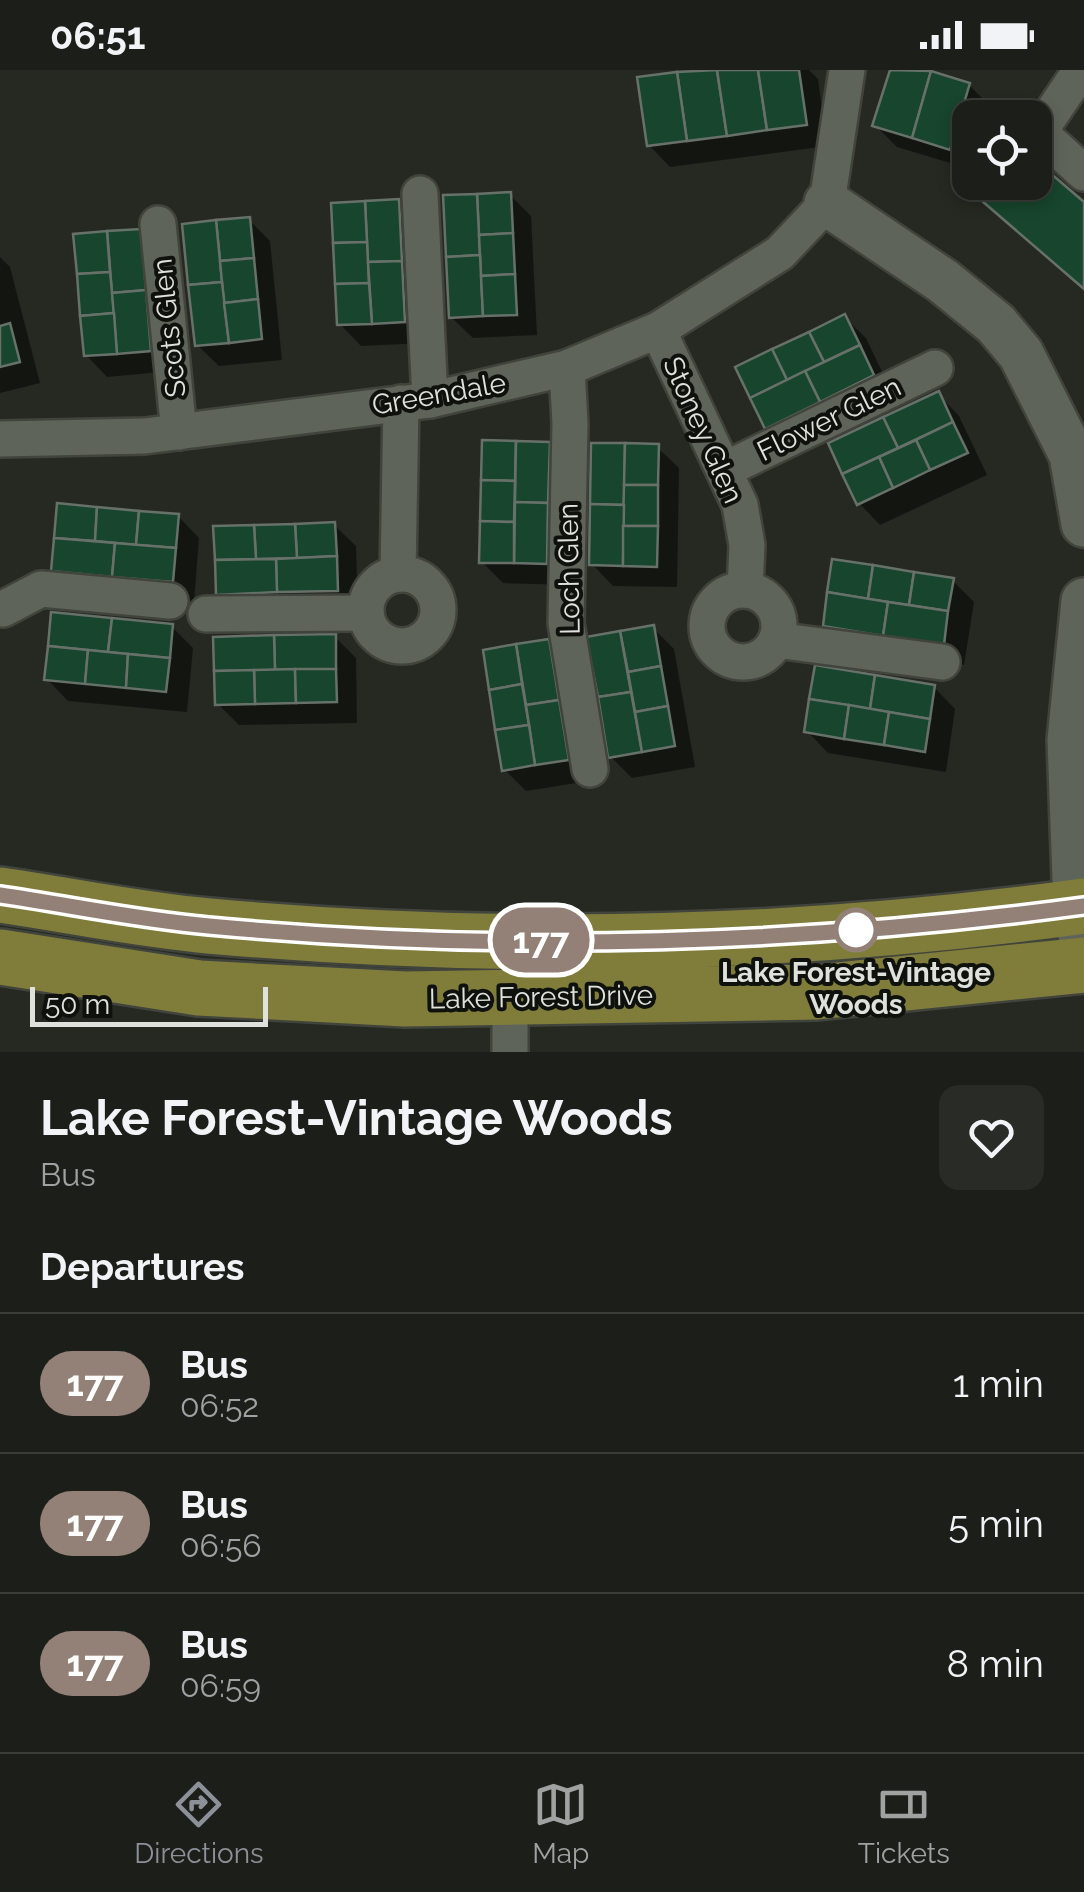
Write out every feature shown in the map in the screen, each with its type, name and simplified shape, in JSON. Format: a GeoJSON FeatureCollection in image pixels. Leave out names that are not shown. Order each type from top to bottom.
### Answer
{"type":"FeatureCollection","features":[{"type":"Feature","properties":{"kind":"main road","name":"Lake Forest Drive"},"geometry":{"type":"LineString","coordinates":[[0,895],[206,926],[509,940],[801,936],[1082,922]]}},
{"type":"Feature","properties":{"kind":"main road"},"geometry":{"type":"LineString","coordinates":[[345,935],[406,964],[448,975],[510,1026],[538,974],[610,974],[676,968],[708,937]]}},
{"type":"Feature","properties":{"kind":"main road","name":"Lake Forest Drive"},"geometry":{"type":"LineString","coordinates":[[0,957],[200,988],[405,999],[510,1026],[1084,965]]}},
{"type":"Feature","properties":{"kind":"street"},"geometry":{"type":"LineString","coordinates":[[848,70],[826,203],[943,281],[996,324],[1021,354],[1078,452],[1084,524]]}},
{"type":"Feature","properties":{"kind":"street"},"geometry":{"type":"LineString","coordinates":[[1082,70],[1039,132],[1084,173]]}},
{"type":"Feature","properties":{"kind":"street"},"geometry":{"type":"LineString","coordinates":[[398,574],[416,402],[420,194]]}},
{"type":"Feature","properties":{"kind":"street","name":"Greendale"},"geometry":{"type":"LineString","coordinates":[[0,439],[179,432],[416,402],[567,368],[658,330],[780,253],[826,203]]}},
{"type":"Feature","properties":{"kind":"street","name":"Scots Glen"},"geometry":{"type":"LineString","coordinates":[[158,224],[179,432]]}},
{"type":"Feature","properties":{"kind":"street","name":"Stoney Glen"},"geometry":{"type":"LineString","coordinates":[[658,330],[740,505],[747,546],[744,590]]}},
{"type":"Feature","properties":{"kind":"street","name":"Loch Glen"},"geometry":{"type":"LineString","coordinates":[[567,368],[570,424],[566,623],[590,769]]}},
{"type":"Feature","properties":{"kind":"street","name":"Flower Glen"},"geometry":{"type":"LineString","coordinates":[[724,470],[935,368]]}},
{"type":"Feature","properties":{"kind":"street"},"geometry":{"type":"LineString","coordinates":[[398,574],[410,575],[431,588],[439,612],[429,635],[419,642],[394,645],[374,632],[366,613],[376,585],[398,574]]}},
{"type":"Feature","properties":{"kind":"street"},"geometry":{"type":"LineString","coordinates":[[1,618],[40,589],[170,601]]}},
{"type":"Feature","properties":{"kind":"street"},"geometry":{"type":"LineString","coordinates":[[744,590],[762,596],[778,616],[776,640],[760,658],[747,662],[723,657],[708,637],[710,612],[726,594],[744,590]]}},
{"type":"Feature","properties":{"kind":"street"},"geometry":{"type":"LineString","coordinates":[[1082,922],[1070,740],[1084,600]]}},
{"type":"Feature","properties":{"kind":"street"},"geometry":{"type":"LineString","coordinates":[[206,614],[366,613]]}},
{"type":"Feature","properties":{"kind":"street"},"geometry":{"type":"LineString","coordinates":[[776,640],[942,662]]}},
{"type":"Feature","properties":{"kind":"building"},"geometry":{"type":"Polygon","coordinates":[[[717,70],[727,136],[687,141],[677,72],[717,70]]]}},
{"type":"Feature","properties":{"kind":"building"},"geometry":{"type":"Polygon","coordinates":[[[717,70],[758,70],[767,130],[727,136],[717,70]]]}},
{"type":"Feature","properties":{"kind":"building"},"geometry":{"type":"Polygon","coordinates":[[[758,70],[799,70],[807,125],[767,130],[758,70]]]}},
{"type":"Feature","properties":{"kind":"building"},"geometry":{"type":"Polygon","coordinates":[[[890,70],[931,71],[912,138],[872,126],[890,70]]]}},
{"type":"Feature","properties":{"kind":"building"},"geometry":{"type":"Polygon","coordinates":[[[931,71],[970,83],[965,100],[952,100],[950,150],[912,138],[931,71]]]}},
{"type":"Feature","properties":{"kind":"building"},"geometry":{"type":"Polygon","coordinates":[[[677,72],[687,141],[647,146],[637,77],[677,72]]]}},
{"type":"Feature","properties":{"kind":"building"},"geometry":{"type":"Polygon","coordinates":[[[1052,175],[1084,202],[1084,289],[981,200],[1052,200],[1052,175]]]}},
{"type":"Feature","properties":{"kind":"building"},"geometry":{"type":"Polygon","coordinates":[[[511,192],[513,233],[479,235],[477,194],[511,192]]]}},
{"type":"Feature","properties":{"kind":"building"},"geometry":{"type":"Polygon","coordinates":[[[477,194],[480,255],[446,257],[443,195],[477,194]]]}},
{"type":"Feature","properties":{"kind":"building"},"geometry":{"type":"Polygon","coordinates":[[[399,199],[402,261],[368,262],[365,201],[399,199]]]}},
{"type":"Feature","properties":{"kind":"building"},"geometry":{"type":"Polygon","coordinates":[[[365,201],[367,242],[333,243],[331,203],[365,201]]]}},
{"type":"Feature","properties":{"kind":"building"},"geometry":{"type":"Polygon","coordinates":[[[250,217],[254,258],[220,261],[216,220],[250,217]]]}},
{"type":"Feature","properties":{"kind":"building"},"geometry":{"type":"Polygon","coordinates":[[[216,220],[222,282],[188,285],[182,224],[216,220]]]}},
{"type":"Feature","properties":{"kind":"building"},"geometry":{"type":"Polygon","coordinates":[[[141,229],[146,290],[112,293],[107,231],[141,229]]]}},
{"type":"Feature","properties":{"kind":"building"},"geometry":{"type":"Polygon","coordinates":[[[107,231],[110,272],[77,274],[73,234],[107,231]]]}},
{"type":"Feature","properties":{"kind":"building"},"geometry":{"type":"Polygon","coordinates":[[[513,233],[515,274],[481,276],[479,235],[513,233]]]}},
{"type":"Feature","properties":{"kind":"building"},"geometry":{"type":"Polygon","coordinates":[[[367,242],[369,283],[335,284],[333,243],[367,242]]]}},
{"type":"Feature","properties":{"kind":"building"},"geometry":{"type":"Polygon","coordinates":[[[480,255],[483,316],[449,318],[446,257],[480,255]]]}},
{"type":"Feature","properties":{"kind":"building"},"geometry":{"type":"Polygon","coordinates":[[[254,258],[258,299],[224,303],[220,261],[254,258]]]}},
{"type":"Feature","properties":{"kind":"building"},"geometry":{"type":"Polygon","coordinates":[[[402,261],[405,322],[372,324],[368,262],[402,261]]]}},
{"type":"Feature","properties":{"kind":"building"},"geometry":{"type":"Polygon","coordinates":[[[110,272],[114,313],[80,316],[77,274],[110,272]]]}},
{"type":"Feature","properties":{"kind":"building"},"geometry":{"type":"Polygon","coordinates":[[[515,274],[517,315],[483,316],[481,276],[515,274]]]}},
{"type":"Feature","properties":{"kind":"building"},"geometry":{"type":"Polygon","coordinates":[[[222,282],[229,343],[195,346],[188,285],[222,282]]]}},
{"type":"Feature","properties":{"kind":"building"},"geometry":{"type":"Polygon","coordinates":[[[369,283],[372,324],[337,325],[335,284],[369,283]]]}},
{"type":"Feature","properties":{"kind":"building"},"geometry":{"type":"Polygon","coordinates":[[[146,290],[151,351],[117,354],[112,293],[146,290]]]}},
{"type":"Feature","properties":{"kind":"building"},"geometry":{"type":"Polygon","coordinates":[[[258,299],[262,339],[229,343],[224,303],[258,299]]]}},
{"type":"Feature","properties":{"kind":"building"},"geometry":{"type":"Polygon","coordinates":[[[114,313],[117,354],[84,356],[80,316],[114,313]]]}},
{"type":"Feature","properties":{"kind":"building"},"geometry":{"type":"Polygon","coordinates":[[[845,314],[860,345],[824,362],[809,332],[845,314]]]}},
{"type":"Feature","properties":{"kind":"building"},"geometry":{"type":"Polygon","coordinates":[[[10,323],[20,362],[0,367],[0,326],[10,323]]]}},
{"type":"Feature","properties":{"kind":"building"},"geometry":{"type":"Polygon","coordinates":[[[809,332],[824,362],[787,380],[772,349],[809,332]]]}},
{"type":"Feature","properties":{"kind":"building"},"geometry":{"type":"Polygon","coordinates":[[[860,345],[874,375],[820,402],[805,371],[860,345]]]}},
{"type":"Feature","properties":{"kind":"building"},"geometry":{"type":"Polygon","coordinates":[[[772,349],[787,380],[750,398],[735,367],[772,349]]]}},
{"type":"Feature","properties":{"kind":"building"},"geometry":{"type":"Polygon","coordinates":[[[805,371],[820,402],[765,429],[750,398],[805,371]]]}},
{"type":"Feature","properties":{"kind":"building"},"geometry":{"type":"Polygon","coordinates":[[[939,391],[953,422],[898,448],[883,417],[939,391]]]}},
{"type":"Feature","properties":{"kind":"building"},"geometry":{"type":"Polygon","coordinates":[[[883,417],[898,448],[842,474],[828,443],[883,417]]]}},
{"type":"Feature","properties":{"kind":"building"},"geometry":{"type":"Polygon","coordinates":[[[953,422],[968,453],[930,470],[916,440],[953,422]]]}},
{"type":"Feature","properties":{"kind":"building"},"geometry":{"type":"Polygon","coordinates":[[[482,440],[516,441],[515,481],[481,480],[482,440]]]}},
{"type":"Feature","properties":{"kind":"building"},"geometry":{"type":"Polygon","coordinates":[[[916,440],[930,470],[893,488],[879,457],[916,440]]]}},
{"type":"Feature","properties":{"kind":"building"},"geometry":{"type":"Polygon","coordinates":[[[516,441],[550,442],[548,503],[515,502],[516,441]]]}},
{"type":"Feature","properties":{"kind":"building"},"geometry":{"type":"Polygon","coordinates":[[[591,443],[625,443],[624,505],[590,504],[591,443]]]}},
{"type":"Feature","properties":{"kind":"building"},"geometry":{"type":"Polygon","coordinates":[[[625,443],[659,444],[658,485],[624,485],[625,443]]]}},
{"type":"Feature","properties":{"kind":"building"},"geometry":{"type":"Polygon","coordinates":[[[879,457],[893,488],[857,505],[842,474],[879,457]]]}},
{"type":"Feature","properties":{"kind":"building"},"geometry":{"type":"Polygon","coordinates":[[[481,480],[515,481],[514,522],[480,521],[481,480]]]}},
{"type":"Feature","properties":{"kind":"building"},"geometry":{"type":"Polygon","coordinates":[[[624,485],[658,485],[658,526],[623,526],[624,485]]]}},
{"type":"Feature","properties":{"kind":"building"},"geometry":{"type":"Polygon","coordinates":[[[515,502],[548,503],[547,564],[514,563],[515,502]]]}},
{"type":"Feature","properties":{"kind":"building"},"geometry":{"type":"Polygon","coordinates":[[[57,503],[97,507],[95,541],[54,538],[57,503]]]}},
{"type":"Feature","properties":{"kind":"building"},"geometry":{"type":"Polygon","coordinates":[[[590,504],[624,505],[623,566],[589,565],[590,504]]]}},
{"type":"Feature","properties":{"kind":"building"},"geometry":{"type":"Polygon","coordinates":[[[97,507],[139,511],[136,545],[95,541],[97,507]]]}},
{"type":"Feature","properties":{"kind":"building"},"geometry":{"type":"Polygon","coordinates":[[[139,511],[179,514],[176,548],[136,545],[139,511]]]}},
{"type":"Feature","properties":{"kind":"building"},"geometry":{"type":"Polygon","coordinates":[[[480,521],[514,522],[514,563],[479,563],[480,521]]]}},
{"type":"Feature","properties":{"kind":"building"},"geometry":{"type":"Polygon","coordinates":[[[335,522],[337,556],[297,558],[295,524],[335,522]]]}},
{"type":"Feature","properties":{"kind":"building"},"geometry":{"type":"Polygon","coordinates":[[[295,524],[297,558],[256,559],[254,525],[295,524]]]}},
{"type":"Feature","properties":{"kind":"building"},"geometry":{"type":"Polygon","coordinates":[[[254,525],[256,559],[215,560],[213,526],[254,525]]]}},
{"type":"Feature","properties":{"kind":"building"},"geometry":{"type":"Polygon","coordinates":[[[623,526],[658,526],[657,567],[623,566],[623,526]]]}},
{"type":"Feature","properties":{"kind":"building"},"geometry":{"type":"Polygon","coordinates":[[[54,538],[115,543],[112,577],[51,571],[54,538]]]}},
{"type":"Feature","properties":{"kind":"building"},"geometry":{"type":"Polygon","coordinates":[[[115,543],[176,548],[173,582],[112,577],[115,543]]]}},
{"type":"Feature","properties":{"kind":"building"},"geometry":{"type":"Polygon","coordinates":[[[337,556],[338,591],[277,592],[276,559],[337,556]]]}},
{"type":"Feature","properties":{"kind":"building"},"geometry":{"type":"Polygon","coordinates":[[[276,559],[277,592],[216,595],[215,560],[276,559]]]}},
{"type":"Feature","properties":{"kind":"building"},"geometry":{"type":"Polygon","coordinates":[[[832,559],[873,565],[868,599],[827,592],[832,559]]]}},
{"type":"Feature","properties":{"kind":"building"},"geometry":{"type":"Polygon","coordinates":[[[873,565],[914,572],[909,605],[868,599],[873,565]]]}},
{"type":"Feature","properties":{"kind":"building"},"geometry":{"type":"Polygon","coordinates":[[[914,572],[954,578],[948,611],[909,605],[914,572]]]}},
{"type":"Feature","properties":{"kind":"building"},"geometry":{"type":"Polygon","coordinates":[[[827,592],[888,602],[883,636],[823,626],[827,592]]]}},
{"type":"Feature","properties":{"kind":"building"},"geometry":{"type":"Polygon","coordinates":[[[888,602],[948,611],[944,645],[883,636],[888,602]]]}},
{"type":"Feature","properties":{"kind":"building"},"geometry":{"type":"Polygon","coordinates":[[[51,612],[112,618],[108,652],[48,646],[51,612]]]}},
{"type":"Feature","properties":{"kind":"building"},"geometry":{"type":"Polygon","coordinates":[[[112,618],[173,624],[170,658],[108,652],[112,618]]]}},
{"type":"Feature","properties":{"kind":"building"},"geometry":{"type":"Polygon","coordinates":[[[654,625],[661,666],[628,672],[620,631],[654,625]]]}},
{"type":"Feature","properties":{"kind":"building"},"geometry":{"type":"Polygon","coordinates":[[[620,631],[631,692],[598,697],[586,637],[620,631]]]}},
{"type":"Feature","properties":{"kind":"building"},"geometry":{"type":"Polygon","coordinates":[[[336,634],[336,669],[275,670],[274,635],[336,634]]]}},
{"type":"Feature","properties":{"kind":"building"},"geometry":{"type":"Polygon","coordinates":[[[274,635],[275,670],[214,671],[213,637],[274,635]]]}},
{"type":"Feature","properties":{"kind":"building"},"geometry":{"type":"Polygon","coordinates":[[[549,639],[559,700],[526,705],[516,644],[549,639]]]}},
{"type":"Feature","properties":{"kind":"building"},"geometry":{"type":"Polygon","coordinates":[[[516,644],[522,684],[489,690],[483,650],[516,644]]]}},
{"type":"Feature","properties":{"kind":"building"},"geometry":{"type":"Polygon","coordinates":[[[48,646],[88,650],[85,684],[44,680],[48,646]]]}},
{"type":"Feature","properties":{"kind":"building"},"geometry":{"type":"Polygon","coordinates":[[[88,650],[128,654],[126,688],[85,684],[88,650]]]}},
{"type":"Feature","properties":{"kind":"building"},"geometry":{"type":"Polygon","coordinates":[[[128,654],[170,658],[166,692],[126,688],[128,654]]]}},
{"type":"Feature","properties":{"kind":"building"},"geometry":{"type":"Polygon","coordinates":[[[815,665],[875,675],[870,709],[809,699],[815,665]]]}},
{"type":"Feature","properties":{"kind":"building"},"geometry":{"type":"Polygon","coordinates":[[[661,666],[668,706],[635,712],[628,672],[661,666]]]}},
{"type":"Feature","properties":{"kind":"building"},"geometry":{"type":"Polygon","coordinates":[[[295,669],[296,703],[255,704],[254,670],[295,669]]]}},
{"type":"Feature","properties":{"kind":"building"},"geometry":{"type":"Polygon","coordinates":[[[295,669],[336,669],[337,702],[296,703],[295,669]]]}},
{"type":"Feature","properties":{"kind":"building"},"geometry":{"type":"Polygon","coordinates":[[[254,670],[255,704],[215,705],[214,671],[254,670]]]}},
{"type":"Feature","properties":{"kind":"building"},"geometry":{"type":"Polygon","coordinates":[[[875,675],[935,685],[930,719],[870,709],[875,675]]]}},
{"type":"Feature","properties":{"kind":"building"},"geometry":{"type":"Polygon","coordinates":[[[522,684],[529,725],[495,730],[489,690],[522,684]]]}},
{"type":"Feature","properties":{"kind":"building"},"geometry":{"type":"Polygon","coordinates":[[[631,692],[642,752],[608,758],[598,697],[631,692]]]}},
{"type":"Feature","properties":{"kind":"building"},"geometry":{"type":"Polygon","coordinates":[[[809,699],[849,705],[844,739],[804,732],[809,699]]]}},
{"type":"Feature","properties":{"kind":"building"},"geometry":{"type":"Polygon","coordinates":[[[559,700],[569,760],[535,765],[526,705],[559,700]]]}},
{"type":"Feature","properties":{"kind":"building"},"geometry":{"type":"Polygon","coordinates":[[[849,705],[889,712],[884,745],[844,739],[849,705]]]}},
{"type":"Feature","properties":{"kind":"building"},"geometry":{"type":"Polygon","coordinates":[[[668,706],[675,746],[642,752],[635,712],[668,706]]]}},
{"type":"Feature","properties":{"kind":"building"},"geometry":{"type":"Polygon","coordinates":[[[889,712],[930,719],[925,752],[884,745],[889,712]]]}},
{"type":"Feature","properties":{"kind":"building"},"geometry":{"type":"Polygon","coordinates":[[[529,725],[535,765],[502,771],[495,730],[529,725]]]}},
{"type":"Feature","properties":{"kind":"bus line","name":"177"},"geometry":{"type":"LineString","coordinates":[[0,895],[206,926],[509,940],[801,936],[1084,906]]}},
{"type":"Feature","properties":{"kind":"place","name":"Lake Forest-Vintage Woods"},"geometry":{"type":"Point","coordinates":[856,930]}}]}
